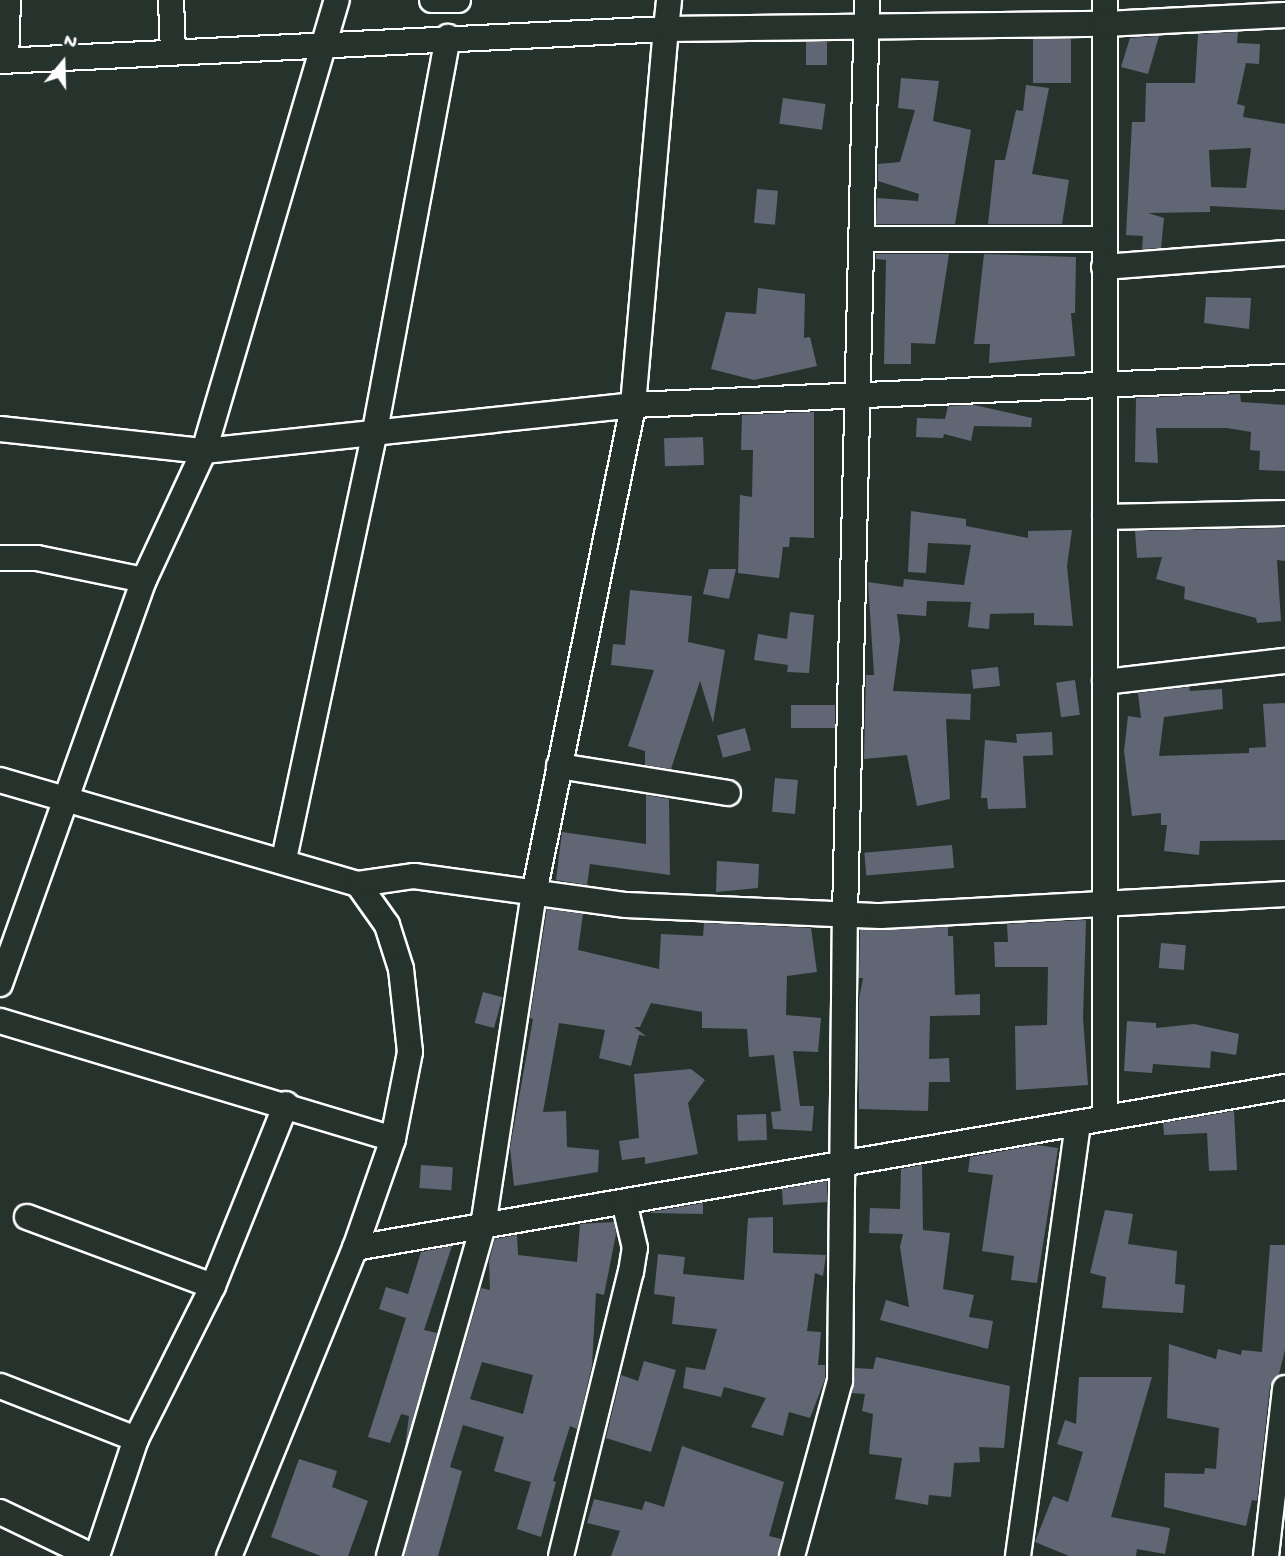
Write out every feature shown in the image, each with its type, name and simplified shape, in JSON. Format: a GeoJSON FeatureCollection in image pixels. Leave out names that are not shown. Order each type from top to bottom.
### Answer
{"type":"FeatureCollection","features":[{"type":"Feature","properties":{"kind":"street"},"geometry":{"type":"LineString","coordinates":[[8,0],[3,61],[324,42],[666,29],[867,26],[1105,12],[1285,15]]}},
{"type":"Feature","properties":{"kind":"street"},"geometry":{"type":"LineString","coordinates":[[172,0],[173,51]]}},
{"type":"Feature","properties":{"kind":"street"},"geometry":{"type":"LineString","coordinates":[[0,984],[144,580],[204,451],[337,0]]}},
{"type":"Feature","properties":{"kind":"street"},"geometry":{"type":"LineString","coordinates":[[432,0],[458,0]]}},
{"type":"Feature","properties":{"kind":"street"},"geometry":{"type":"LineString","coordinates":[[389,1556],[483,1226],[534,892],[633,405],[669,0]]}},
{"type":"Feature","properties":{"kind":"street"},"geometry":{"type":"LineString","coordinates":[[792,1556],[840,1381],[845,914],[867,0]]}},
{"type":"Feature","properties":{"kind":"street"},"geometry":{"type":"LineString","coordinates":[[1105,12],[1105,1118]]}},
{"type":"Feature","properties":{"kind":"street"},"geometry":{"type":"LineString","coordinates":[[284,859],[374,436],[447,37]]}},
{"type":"Feature","properties":{"kind":"street"},"geometry":{"type":"LineString","coordinates":[[861,239],[1104,239]]}},
{"type":"Feature","properties":{"kind":"street"},"geometry":{"type":"LineString","coordinates":[[1104,267],[1285,253]]}},
{"type":"Feature","properties":{"kind":"street"},"geometry":{"type":"LineString","coordinates":[[0,429],[204,451],[374,436],[633,405],[1285,377]]}},
{"type":"Feature","properties":{"kind":"street"},"geometry":{"type":"LineString","coordinates":[[1105,517],[1285,513]]}},
{"type":"Feature","properties":{"kind":"street"},"geometry":{"type":"LineString","coordinates":[[0,558],[37,558],[144,580]]}},
{"type":"Feature","properties":{"kind":"street"},"geometry":{"type":"LineString","coordinates":[[1105,682],[1285,661]]}},
{"type":"Feature","properties":{"kind":"street"},"geometry":{"type":"LineString","coordinates":[[559,766],[729,793]]}},
{"type":"Feature","properties":{"kind":"street"},"geometry":{"type":"LineString","coordinates":[[0,780],[284,859],[358,884],[414,876],[626,905],[845,914],[1285,894]]}},
{"type":"Feature","properties":{"kind":"street"},"geometry":{"type":"LineString","coordinates":[[229,1556],[355,1248],[393,1139],[410,1052],[408,1005],[387,925],[358,884]]}},
{"type":"Feature","properties":{"kind":"street"},"geometry":{"type":"LineString","coordinates":[[0,1021],[286,1104],[393,1139]]}},
{"type":"Feature","properties":{"kind":"street"},"geometry":{"type":"LineString","coordinates":[[355,1248],[1285,1087]]}},
{"type":"Feature","properties":{"kind":"street"},"geometry":{"type":"LineString","coordinates":[[0,1512],[95,1556],[136,1439],[213,1286],[286,1104]]}},
{"type":"Feature","properties":{"kind":"street"},"geometry":{"type":"LineString","coordinates":[[1018,1556],[1078,1123]]}},
{"type":"Feature","properties":{"kind":"street"},"geometry":{"type":"LineString","coordinates":[[561,1556],[631,1272],[635,1248],[624,1202]]}},
{"type":"Feature","properties":{"kind":"street"},"geometry":{"type":"LineString","coordinates":[[27,1217],[213,1286]]}},
{"type":"Feature","properties":{"kind":"street"},"geometry":{"type":"LineString","coordinates":[[0,1386],[136,1439]]}},
{"type":"Feature","properties":{"kind":"street"},"geometry":{"type":"LineString","coordinates":[[1266,1556],[1285,1388]]}},
{"type":"Feature","properties":{"kind":"building"},"geometry":{"type":"Polygon","coordinates":[[[1238,32],[1237,43],[1260,44],[1259,64],[1246,63],[1237,104],[1245,106],[1243,117],[1285,124],[1285,210],[1210,206],[1210,212],[1148,213],[1164,218],[1161,248],[1142,249],[1143,236],[1126,235],[1132,122],[1145,122],[1146,83],[1195,83],[1198,34],[1238,32]],[[1251,148],[1209,150],[1211,187],[1246,188],[1251,148]]]}},
{"type":"Feature","properties":{"kind":"building"},"geometry":{"type":"Polygon","coordinates":[[[1159,36],[1148,74],[1121,67],[1130,38],[1159,36]]]}},
{"type":"Feature","properties":{"kind":"building"},"geometry":{"type":"Polygon","coordinates":[[[1033,39],[1071,39],[1071,83],[1033,83],[1033,39]]]}},
{"type":"Feature","properties":{"kind":"building"},"geometry":{"type":"Polygon","coordinates":[[[806,42],[827,42],[827,65],[806,65],[806,42]]]}},
{"type":"Feature","properties":{"kind":"building"},"geometry":{"type":"Polygon","coordinates":[[[901,78],[939,81],[933,121],[971,130],[955,224],[876,224],[877,198],[918,201],[919,194],[878,181],[878,164],[900,162],[915,110],[898,108],[901,78]]]}},
{"type":"Feature","properties":{"kind":"building"},"geometry":{"type":"Polygon","coordinates":[[[1026,85],[1049,88],[1032,174],[1069,180],[1062,224],[988,224],[995,160],[1005,160],[1016,110],[1023,111],[1026,85]]]}},
{"type":"Feature","properties":{"kind":"building"},"geometry":{"type":"Polygon","coordinates":[[[783,98],[826,104],[822,130],[779,124],[783,98]]]}},
{"type":"Feature","properties":{"kind":"building"},"geometry":{"type":"Polygon","coordinates":[[[757,189],[778,191],[775,225],[754,223],[757,189]]]}},
{"type":"Feature","properties":{"kind":"building"},"geometry":{"type":"Polygon","coordinates":[[[876,254],[949,254],[935,344],[911,343],[911,364],[884,364],[886,260],[876,259],[876,254]]]}},
{"type":"Feature","properties":{"kind":"building"},"geometry":{"type":"Polygon","coordinates":[[[984,254],[1076,257],[1075,313],[1071,313],[1075,356],[989,363],[990,344],[974,344],[984,254]]]}},
{"type":"Feature","properties":{"kind":"building"},"geometry":{"type":"Polygon","coordinates":[[[758,288],[805,294],[804,338],[810,337],[817,366],[754,380],[711,369],[726,312],[756,314],[758,288]]]}},
{"type":"Feature","properties":{"kind":"building"},"geometry":{"type":"Polygon","coordinates":[[[1206,297],[1251,298],[1249,329],[1204,323],[1206,297]]]}},
{"type":"Feature","properties":{"kind":"building"},"geometry":{"type":"Polygon","coordinates":[[[1240,394],[1241,402],[1285,405],[1285,471],[1259,470],[1260,451],[1250,450],[1251,432],[1227,428],[1156,428],[1158,463],[1135,462],[1136,398],[1240,394]]]}},
{"type":"Feature","properties":{"kind":"building"},"geometry":{"type":"Polygon","coordinates":[[[974,405],[1032,418],[1031,427],[974,426],[971,441],[944,434],[943,438],[916,437],[917,418],[945,419],[948,406],[974,405]]]}},
{"type":"Feature","properties":{"kind":"building"},"geometry":{"type":"Polygon","coordinates":[[[814,412],[814,538],[790,537],[789,547],[783,547],[779,578],[738,573],[740,495],[752,497],[753,450],[741,450],[742,415],[814,412]]]}},
{"type":"Feature","properties":{"kind":"building"},"geometry":{"type":"Polygon","coordinates":[[[703,437],[704,465],[665,466],[664,438],[703,437]]]}},
{"type":"Feature","properties":{"kind":"building"},"geometry":{"type":"Polygon","coordinates":[[[911,511],[966,519],[966,526],[1028,538],[1028,531],[1072,530],[1067,566],[1073,626],[1034,625],[1034,613],[990,614],[989,629],[968,627],[971,602],[927,601],[926,616],[897,614],[900,640],[893,691],[971,694],[970,720],[946,719],[950,799],[917,806],[907,755],[864,759],[866,675],[874,675],[868,582],[903,587],[904,579],[964,585],[971,545],[928,543],[926,573],[908,572],[911,511]]]}},
{"type":"Feature","properties":{"kind":"building"},"geometry":{"type":"Polygon","coordinates":[[[1285,528],[1285,561],[1277,560],[1281,621],[1257,623],[1256,618],[1184,599],[1185,587],[1156,579],[1162,557],[1137,558],[1135,531],[1285,528]]]}},
{"type":"Feature","properties":{"kind":"building"},"geometry":{"type":"Polygon","coordinates":[[[709,569],[736,569],[729,599],[703,594],[709,569]]]}},
{"type":"Feature","properties":{"kind":"building"},"geometry":{"type":"Polygon","coordinates":[[[630,590],[692,596],[688,642],[725,650],[713,723],[700,681],[671,769],[645,765],[645,751],[628,746],[654,670],[611,665],[613,644],[625,645],[630,590]]]}},
{"type":"Feature","properties":{"kind":"building"},"geometry":{"type":"Polygon","coordinates":[[[790,612],[814,615],[809,673],[787,672],[788,665],[754,660],[758,634],[787,639],[790,612]]]}},
{"type":"Feature","properties":{"kind":"building"},"geometry":{"type":"Polygon","coordinates":[[[998,667],[1000,686],[973,689],[971,670],[998,667]]]}},
{"type":"Feature","properties":{"kind":"building"},"geometry":{"type":"Polygon","coordinates":[[[1075,680],[1080,715],[1061,717],[1056,683],[1075,680]]]}},
{"type":"Feature","properties":{"kind":"building"},"geometry":{"type":"Polygon","coordinates":[[[1189,687],[1190,691],[1222,689],[1223,709],[1164,717],[1159,756],[1249,753],[1249,748],[1266,747],[1263,704],[1285,703],[1285,840],[1200,841],[1199,855],[1164,851],[1167,825],[1161,825],[1161,813],[1132,816],[1124,751],[1128,716],[1141,718],[1138,693],[1189,687]]]}},
{"type":"Feature","properties":{"kind":"building"},"geometry":{"type":"Polygon","coordinates":[[[791,705],[835,705],[835,728],[791,728],[791,705]]]}},
{"type":"Feature","properties":{"kind":"building"},"geometry":{"type":"Polygon","coordinates":[[[745,728],[751,750],[723,758],[717,736],[745,728]]]}},
{"type":"Feature","properties":{"kind":"building"},"geometry":{"type":"Polygon","coordinates":[[[1052,732],[1053,755],[1023,756],[1026,808],[988,809],[987,798],[981,798],[985,740],[1017,743],[1016,734],[1052,732]]]}},
{"type":"Feature","properties":{"kind":"building"},"geometry":{"type":"Polygon","coordinates":[[[775,778],[798,780],[795,814],[772,812],[775,778]]]}},
{"type":"Feature","properties":{"kind":"building"},"geometry":{"type":"Polygon","coordinates":[[[646,795],[669,799],[670,875],[590,864],[587,885],[556,880],[562,832],[646,844],[646,795]]]}},
{"type":"Feature","properties":{"kind":"building"},"geometry":{"type":"Polygon","coordinates":[[[952,845],[954,868],[866,876],[864,853],[952,845]]]}},
{"type":"Feature","properties":{"kind":"building"},"geometry":{"type":"Polygon","coordinates":[[[717,861],[759,864],[758,888],[716,892],[717,861]]]}},
{"type":"Feature","properties":{"kind":"building"},"geometry":{"type":"Polygon","coordinates":[[[547,909],[583,914],[578,950],[659,969],[661,934],[703,936],[704,923],[811,928],[817,972],[787,976],[786,1015],[821,1018],[818,1052],[793,1051],[800,1106],[814,1106],[812,1131],[773,1129],[771,1112],[781,1111],[774,1055],[749,1057],[747,1029],[702,1028],[702,1012],[651,1003],[640,1027],[634,1027],[646,1036],[639,1035],[631,1066],[599,1058],[605,1030],[559,1023],[543,1112],[566,1111],[567,1147],[599,1150],[598,1172],[514,1186],[510,1148],[533,1019],[530,1018],[547,909]]]}},
{"type":"Feature","properties":{"kind":"building"},"geometry":{"type":"Polygon","coordinates":[[[1086,920],[1083,1018],[1088,1085],[1016,1090],[1015,1026],[1047,1025],[1048,967],[995,967],[994,942],[1008,942],[1007,924],[1086,920]]]}},
{"type":"Feature","properties":{"kind":"building"},"geometry":{"type":"Polygon","coordinates":[[[948,927],[948,936],[953,936],[955,995],[980,994],[980,1015],[930,1016],[929,1059],[949,1058],[950,1082],[929,1082],[928,1111],[859,1109],[859,999],[863,978],[859,978],[860,930],[948,927]]]}},
{"type":"Feature","properties":{"kind":"building"},"geometry":{"type":"Polygon","coordinates":[[[1161,943],[1186,945],[1184,970],[1159,968],[1161,943]]]}},
{"type":"Feature","properties":{"kind":"building"},"geometry":{"type":"Polygon","coordinates":[[[483,992],[502,997],[494,1028],[475,1023],[483,992]]]}},
{"type":"Feature","properties":{"kind":"building"},"geometry":{"type":"Polygon","coordinates":[[[1127,1021],[1156,1023],[1156,1028],[1194,1024],[1239,1034],[1236,1055],[1211,1051],[1210,1068],[1153,1064],[1152,1073],[1124,1071],[1127,1021]]]}},
{"type":"Feature","properties":{"kind":"building"},"geometry":{"type":"Polygon","coordinates":[[[691,1069],[705,1080],[688,1103],[698,1154],[645,1164],[645,1157],[622,1160],[619,1141],[639,1138],[634,1074],[691,1069]]]}},
{"type":"Feature","properties":{"kind":"building"},"geometry":{"type":"Polygon","coordinates":[[[1234,1111],[1237,1170],[1209,1171],[1207,1133],[1164,1135],[1163,1123],[1234,1111]]]}},
{"type":"Feature","properties":{"kind":"building"},"geometry":{"type":"Polygon","coordinates":[[[766,1114],[767,1140],[738,1141],[737,1115],[766,1114]]]}},
{"type":"Feature","properties":{"kind":"building"},"geometry":{"type":"Polygon","coordinates":[[[1037,1145],[1058,1148],[1037,1283],[1011,1280],[1014,1256],[982,1251],[993,1175],[968,1172],[970,1157],[1037,1145]]]}},
{"type":"Feature","properties":{"kind":"building"},"geometry":{"type":"Polygon","coordinates":[[[421,1165],[453,1167],[451,1190],[419,1188],[421,1165]]]}},
{"type":"Feature","properties":{"kind":"building"},"geometry":{"type":"Polygon","coordinates":[[[922,1165],[923,1230],[950,1233],[943,1289],[974,1295],[969,1317],[993,1321],[988,1349],[880,1320],[886,1300],[909,1307],[900,1247],[903,1234],[869,1233],[870,1208],[900,1209],[901,1169],[922,1165]]]}},
{"type":"Feature","properties":{"kind":"building"},"geometry":{"type":"Polygon","coordinates":[[[827,1181],[827,1202],[783,1205],[782,1189],[827,1181]]]}},
{"type":"Feature","properties":{"kind":"building"},"geometry":{"type":"Polygon","coordinates":[[[703,1203],[703,1214],[651,1213],[651,1212],[703,1203]]]}},
{"type":"Feature","properties":{"kind":"building"},"geometry":{"type":"Polygon","coordinates":[[[1105,1210],[1133,1214],[1128,1244],[1177,1251],[1175,1284],[1185,1285],[1183,1313],[1102,1308],[1106,1277],[1090,1273],[1105,1210]]]}},
{"type":"Feature","properties":{"kind":"building"},"geometry":{"type":"Polygon","coordinates":[[[773,1217],[773,1253],[826,1255],[823,1276],[815,1273],[807,1331],[821,1332],[818,1365],[825,1365],[825,1379],[810,1418],[789,1412],[783,1436],[751,1427],[766,1398],[724,1387],[721,1397],[683,1388],[686,1367],[705,1370],[717,1329],[672,1324],[675,1297],[654,1294],[658,1254],[685,1257],[683,1274],[744,1280],[748,1218],[773,1217]]]}},
{"type":"Feature","properties":{"kind":"building"},"geometry":{"type":"Polygon","coordinates":[[[614,1222],[616,1234],[604,1295],[596,1293],[592,1366],[577,1429],[570,1426],[553,1481],[556,1482],[541,1537],[517,1529],[531,1482],[494,1471],[504,1437],[463,1425],[450,1467],[462,1471],[438,1556],[404,1556],[481,1288],[490,1290],[489,1261],[495,1239],[517,1235],[518,1255],[577,1262],[580,1224],[614,1222]],[[482,1362],[470,1399],[523,1414],[533,1375],[482,1362]]]}},
{"type":"Feature","properties":{"kind":"building"},"geometry":{"type":"Polygon","coordinates":[[[1270,1245],[1285,1245],[1285,1350],[1279,1374],[1270,1386],[1257,1501],[1252,1500],[1246,1526],[1164,1507],[1165,1473],[1204,1474],[1205,1468],[1216,1469],[1219,1428],[1167,1418],[1169,1344],[1216,1359],[1218,1349],[1241,1355],[1242,1350],[1262,1352],[1270,1245]]]}},
{"type":"Feature","properties":{"kind":"building"},"geometry":{"type":"Polygon","coordinates":[[[452,1246],[424,1330],[437,1333],[405,1447],[409,1416],[401,1414],[390,1443],[368,1437],[406,1318],[379,1309],[386,1287],[408,1294],[421,1252],[452,1246]]]}},
{"type":"Feature","properties":{"kind":"building"},"geometry":{"type":"Polygon","coordinates":[[[876,1357],[1010,1386],[1004,1448],[979,1447],[980,1462],[954,1463],[951,1497],[929,1495],[928,1505],[895,1499],[902,1458],[869,1454],[873,1414],[862,1411],[865,1394],[852,1393],[855,1368],[873,1369],[876,1357]]]}},
{"type":"Feature","properties":{"kind":"building"},"geometry":{"type":"Polygon","coordinates":[[[644,1361],[676,1370],[651,1452],[606,1438],[621,1375],[638,1381],[644,1361]]]}},
{"type":"Feature","properties":{"kind":"building"},"geometry":{"type":"Polygon","coordinates":[[[1079,1377],[1152,1377],[1111,1517],[1170,1528],[1165,1554],[1137,1549],[1136,1556],[1069,1556],[1035,1542],[1053,1496],[1068,1502],[1083,1452],[1057,1444],[1065,1420],[1076,1424],[1079,1377]]]}},
{"type":"Feature","properties":{"kind":"building"},"geometry":{"type":"Polygon","coordinates":[[[682,1446],[784,1482],[769,1536],[781,1539],[778,1556],[611,1556],[620,1531],[587,1523],[594,1499],[642,1510],[645,1501],[664,1507],[682,1446]]]}},
{"type":"Feature","properties":{"kind":"building"},"geometry":{"type":"Polygon","coordinates":[[[299,1459],[337,1471],[332,1487],[368,1501],[348,1556],[321,1556],[271,1537],[299,1459]]]}}]}
